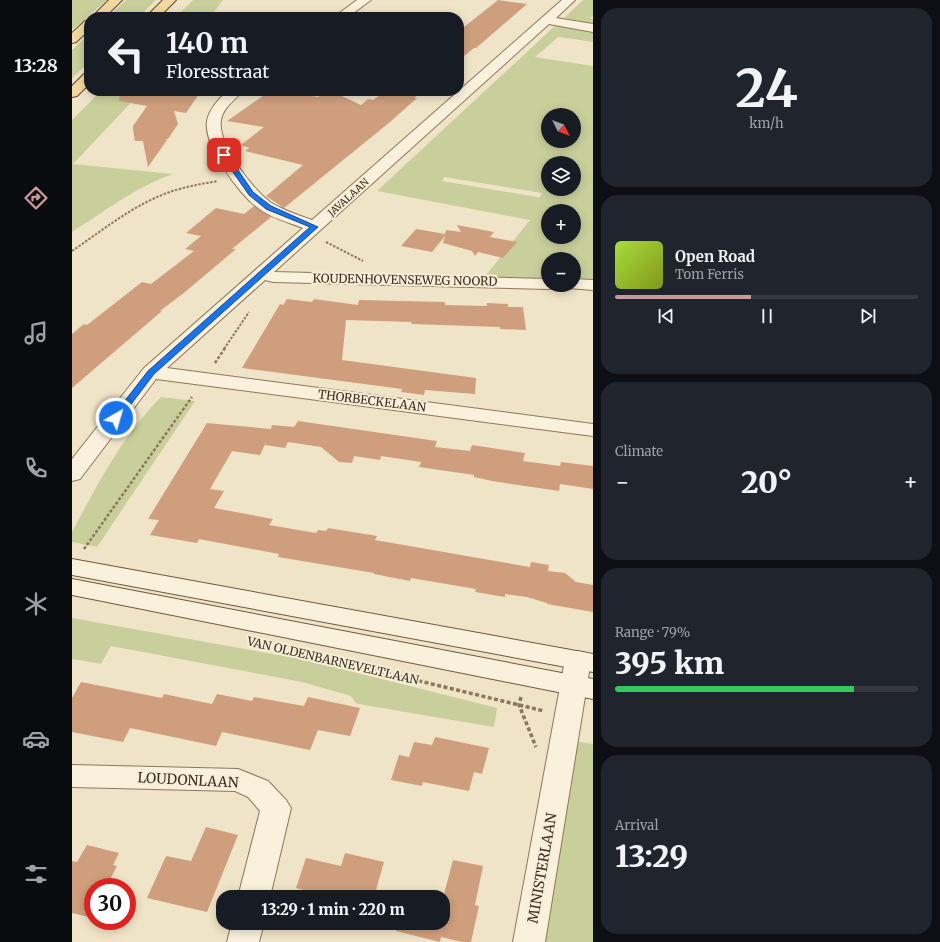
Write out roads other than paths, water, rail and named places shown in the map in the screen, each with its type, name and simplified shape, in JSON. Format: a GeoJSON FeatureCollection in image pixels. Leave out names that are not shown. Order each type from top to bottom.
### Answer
{"type":"FeatureCollection","features":[{"type":"Feature","properties":{"kind":"main road"},"geometry":{"type":"LineString","coordinates":[[103,12],[116,0]]}},
{"type":"Feature","properties":{"kind":"main road"},"geometry":{"type":"LineString","coordinates":[[157,12],[170,0]]}},
{"type":"Feature","properties":{"kind":"main road"},"geometry":{"type":"LineString","coordinates":[[72,39],[84,28]]}},
{"type":"Feature","properties":{"kind":"main road"},"geometry":{"type":"LineString","coordinates":[[72,93],[84,82]]}},
{"type":"Feature","properties":{"kind":"street"},"geometry":{"type":"LineString","coordinates":[[347,12],[365,0]]}},
{"type":"Feature","properties":{"kind":"street","name":"JAVALAAN"},"geometry":{"type":"LineString","coordinates":[[464,85],[569,0]]}},
{"type":"Feature","properties":{"kind":"street"},"geometry":{"type":"LineString","coordinates":[[546,20],[593,28]]}},
{"type":"Feature","properties":{"kind":"street"},"geometry":{"type":"LineString","coordinates":[[229,96],[221,103],[215,115],[213,132],[217,144],[251,193],[269,208],[311,230]]}},
{"type":"Feature","properties":{"kind":"street","name":"JAVALAAN"},"geometry":{"type":"LineString","coordinates":[[72,474],[151,372],[267,275],[311,230],[453,96]]}},
{"type":"Feature","properties":{"kind":"street","name":"KOUDENHOVENSEWEG NOORD"},"geometry":{"type":"LineString","coordinates":[[267,275],[541,284]]}},
{"type":"Feature","properties":{"kind":"street"},"geometry":{"type":"LineString","coordinates":[[581,284],[593,285]]}},
{"type":"Feature","properties":{"kind":"street","name":"THORBECKELAAN"},"geometry":{"type":"LineString","coordinates":[[151,372],[593,430]]}},
{"type":"Feature","properties":{"kind":"street"},"geometry":{"type":"LineString","coordinates":[[77,560],[584,675]]}},
{"type":"Feature","properties":{"kind":"street","name":"VAN OLDENBARNEVELTLAAN"},"geometry":{"type":"LineString","coordinates":[[72,587],[527,677],[584,675]]}},
{"type":"Feature","properties":{"kind":"street","name":"MINISTERLAAN"},"geometry":{"type":"LineString","coordinates":[[529,942],[556,793],[567,717],[584,675]]}},
{"type":"Feature","properties":{"kind":"street","name":"LOUDONLAAN"},"geometry":{"type":"LineString","coordinates":[[72,776],[238,780],[258,789],[276,808],[256,890]]}},
{"type":"Feature","properties":{"kind":"street"},"geometry":{"type":"LineString","coordinates":[[243,942],[246,930]]}}]}
